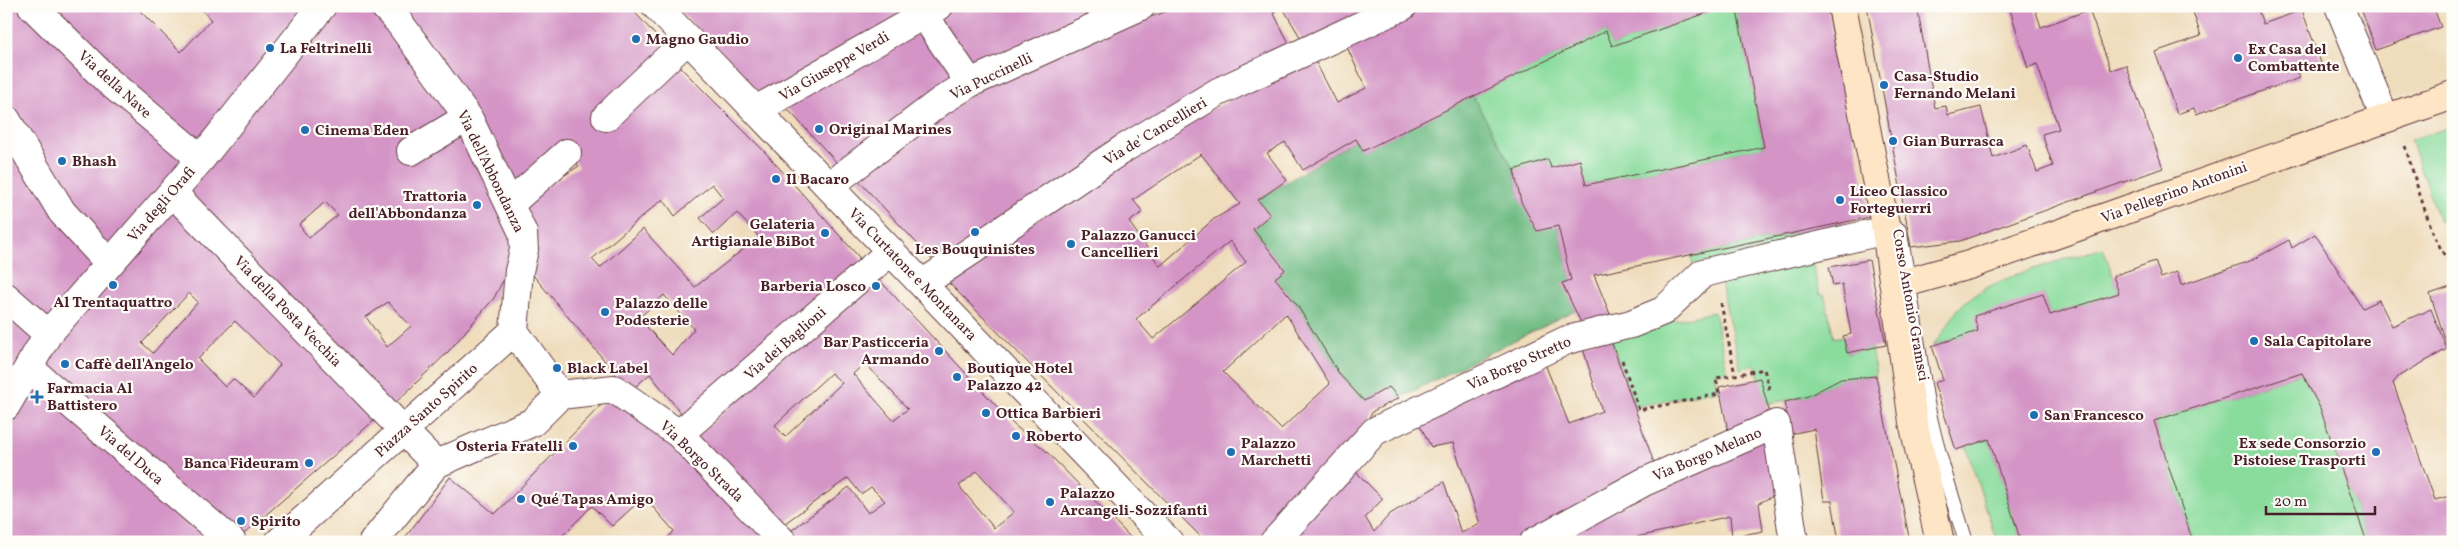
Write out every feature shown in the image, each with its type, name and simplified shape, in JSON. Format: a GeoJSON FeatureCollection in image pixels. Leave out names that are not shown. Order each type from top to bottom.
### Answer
{"type":"FeatureCollection","features":[{"type":"Feature","properties":{"kind":"street","name":"Via della Nave"},"geometry":{"type":"LineString","coordinates":[[32,6],[108,81],[201,159]]}},
{"type":"Feature","properties":{"kind":"street","name":"Via degli Orafi"},"geometry":{"type":"LineString","coordinates":[[8,401],[48,334],[109,262],[173,193],[322,6]]}},
{"type":"Feature","properties":{"kind":"street","name":"Via dell'Abbondanza"},"geometry":{"type":"LineString","coordinates":[[384,6],[398,21],[468,117],[522,233],[524,250],[519,271],[514,331]]}},
{"type":"Feature","properties":{"kind":"street","name":"Via Curtatone e Montanara"},"geometry":{"type":"LineString","coordinates":[[656,6],[1169,542]]}},
{"type":"Feature","properties":{"kind":"street","name":"Via Puccinelli"},"geometry":{"type":"LineString","coordinates":[[829,186],[941,101],[970,83],[1109,13],[1141,6]]}},
{"type":"Feature","properties":{"kind":"street","name":"Via de' Cancellieri"},"geometry":{"type":"LineString","coordinates":[[922,284],[1123,149],[1218,92],[1403,6]]}},
{"type":"Feature","properties":{"kind":"street","name":"Corso Antonio Gramsci"},"geometry":{"type":"LineString","coordinates":[[1842,6],[1886,230],[1902,284],[1913,422],[1940,542]]}},
{"type":"Feature","properties":{"kind":"street"},"geometry":{"type":"LineString","coordinates":[[2339,6],[2389,116]]}},
{"type":"Feature","properties":{"kind":"street"},"geometry":{"type":"LineString","coordinates":[[926,9],[970,83]]}},
{"type":"Feature","properties":{"kind":"street","name":"Via Giuseppe Verdi"},"geometry":{"type":"LineString","coordinates":[[756,110],[926,9]]}},
{"type":"Feature","properties":{"kind":"street"},"geometry":{"type":"LineString","coordinates":[[606,117],[688,39]]}},
{"type":"Feature","properties":{"kind":"street","name":"Via Pellegrino Antonini"},"geometry":{"type":"LineString","coordinates":[[1902,284],[1969,265],[2389,116],[2453,96]]}},
{"type":"Feature","properties":{"kind":"street"},"geometry":{"type":"LineString","coordinates":[[411,152],[468,117]]}},
{"type":"Feature","properties":{"kind":"street"},"geometry":{"type":"LineString","coordinates":[[6,119],[62,212],[109,262]]}},
{"type":"Feature","properties":{"kind":"street"},"geometry":{"type":"LineString","coordinates":[[510,204],[567,153]]}},
{"type":"Feature","properties":{"kind":"street","name":"Via della Posta Vecchia"},"geometry":{"type":"LineString","coordinates":[[173,193],[436,464]]}},
{"type":"Feature","properties":{"kind":"street","name":"Via Borgo Stretto"},"geometry":{"type":"LineString","coordinates":[[1274,542],[1376,431],[1567,340],[1631,324],[1663,311],[1690,283],[1703,273],[1715,268],[1886,230]]}},
{"type":"Feature","properties":{"kind":"street","name":"Via dei Baglioni"},"geometry":{"type":"LineString","coordinates":[[679,434],[891,251]]}},
{"type":"Feature","properties":{"kind":"street"},"geometry":{"type":"LineString","coordinates":[[6,297],[48,334]]}},
{"type":"Feature","properties":{"kind":"street"},"geometry":{"type":"LineString","coordinates":[[373,542],[436,464],[534,422],[560,394],[514,331]]}},
{"type":"Feature","properties":{"kind":"street","name":"Piazza Santo Spirito"},"geometry":{"type":"LineString","coordinates":[[278,542],[514,331]]}},
{"type":"Feature","properties":{"kind":"street","name":"Via del Duca"},"geometry":{"type":"LineString","coordinates":[[29,368],[232,542]]}},
{"type":"Feature","properties":{"kind":"street","name":"Via Borgo Strada"},"geometry":{"type":"LineString","coordinates":[[560,394],[614,389],[679,434],[783,542]]}},
{"type":"Feature","properties":{"kind":"street","name":"Via Borgo Melano"},"geometry":{"type":"LineString","coordinates":[[1534,542],[1644,482],[1776,424],[1794,542]]}},
{"type":"Feature","properties":{"kind":"lane","name":"Corso Antonio Gramsci"},"geometry":{"type":"LineString","coordinates":[[1854,6],[1902,284],[1943,468],[1966,542]]}},
{"type":"Feature","properties":{"kind":"lane"},"geometry":{"type":"LineString","coordinates":[[1931,502],[1946,542]]}},
{"type":"Feature","properties":{"kind":"path"},"geometry":{"type":"LineString","coordinates":[[2389,116],[2438,241],[2447,260],[2453,265]]}},
{"type":"Feature","properties":{"kind":"path"},"geometry":{"type":"LineString","coordinates":[[1715,268],[1735,375]]}},
{"type":"Feature","properties":{"kind":"path"},"geometry":{"type":"LineString","coordinates":[[1612,329],[1639,410],[1719,394],[1716,378],[1764,369],[1776,424]]}},
{"type":"Feature","properties":{"kind":"green space"},"geometry":{"type":"Polygon","coordinates":[[[1725,6],[1736,6],[1764,147],[1586,185],[1551,168],[1548,159],[1514,170],[1473,96],[1606,31],[1612,46],[1725,6]]]}},
{"type":"Feature","properties":{"kind":"green space"},"geometry":{"type":"Polygon","coordinates":[[[1473,96],[1514,170],[1521,202],[1558,226],[1571,280],[1563,283],[1575,310],[1399,398],[1389,387],[1364,401],[1340,375],[1297,305],[1275,278],[1285,270],[1253,229],[1270,215],[1258,200],[1356,139],[1363,151],[1473,96]]]}},
{"type":"Feature","properties":{"kind":"green space"},"geometry":{"type":"Polygon","coordinates":[[[2453,126],[2453,217],[2439,221],[2410,140],[2453,126]]]}},
{"type":"Feature","properties":{"kind":"green space"},"geometry":{"type":"Polygon","coordinates":[[[1842,223],[1844,232],[1693,265],[1691,256],[1842,223]]]}},
{"type":"Feature","properties":{"kind":"green space"},"geometry":{"type":"Polygon","coordinates":[[[2103,248],[2119,293],[2050,315],[2043,294],[1978,331],[1932,346],[1959,308],[1978,293],[1994,284],[2030,270],[2103,248]]]}},
{"type":"Feature","properties":{"kind":"green space"},"geometry":{"type":"Polygon","coordinates":[[[1811,258],[1820,295],[1824,294],[1834,338],[1843,336],[1847,353],[1871,348],[1876,376],[1841,379],[1808,396],[1767,404],[1755,365],[1740,369],[1719,275],[1811,258]]]}},
{"type":"Feature","properties":{"kind":"green space"},"geometry":{"type":"Polygon","coordinates":[[[1714,312],[1727,371],[1714,374],[1718,390],[1635,407],[1609,335],[1714,312]]]}},
{"type":"Feature","properties":{"kind":"green space"},"geometry":{"type":"Polygon","coordinates":[[[2302,373],[2320,408],[2367,542],[2193,542],[2154,421],[2302,373]]]}},
{"type":"Feature","properties":{"kind":"green space"},"geometry":{"type":"Polygon","coordinates":[[[1989,439],[2021,542],[1997,542],[1966,446],[1989,439]]]}},
{"type":"Feature","properties":{"kind":"building"},"geometry":{"type":"Polygon","coordinates":[[[6,6],[26,6],[190,158],[111,257],[65,212],[34,145],[6,105],[6,6]]]}},
{"type":"Feature","properties":{"kind":"building"},"geometry":{"type":"Polygon","coordinates":[[[40,6],[135,6],[181,52],[211,20],[198,6],[317,6],[198,152],[40,6]]]}},
{"type":"Feature","properties":{"kind":"building"},"geometry":{"type":"Polygon","coordinates":[[[332,6],[375,6],[459,126],[518,251],[494,298],[448,352],[391,407],[185,197],[332,6]],[[325,202],[299,225],[309,238],[338,215],[325,202]],[[388,302],[366,317],[387,347],[411,326],[388,302]]]}},
{"type":"Feature","properties":{"kind":"building"},"geometry":{"type":"Polygon","coordinates":[[[392,6],[629,6],[669,50],[676,63],[763,150],[866,265],[685,418],[650,374],[630,391],[523,263],[539,249],[520,204],[579,166],[565,151],[514,194],[392,6]],[[712,184],[675,216],[663,199],[592,259],[600,268],[643,229],[695,287],[759,237],[737,213],[714,234],[700,218],[723,198],[712,184]],[[664,295],[639,318],[672,355],[694,329],[664,295]]]}},
{"type":"Feature","properties":{"kind":"building"},"geometry":{"type":"Polygon","coordinates":[[[675,6],[909,6],[915,14],[761,95],[675,6]]]}},
{"type":"Feature","properties":{"kind":"building"},"geometry":{"type":"Polygon","coordinates":[[[953,6],[1096,6],[1098,15],[970,70],[937,16],[953,6]]]}},
{"type":"Feature","properties":{"kind":"building"},"geometry":{"type":"Polygon","coordinates":[[[1181,6],[1378,6],[1303,42],[1283,8],[1273,12],[1292,49],[939,267],[857,179],[981,87],[1149,12],[1151,17],[1181,6]]]}},
{"type":"Feature","properties":{"kind":"building"},"geometry":{"type":"Polygon","coordinates":[[[1423,6],[1724,7],[1612,46],[1606,31],[1363,151],[1356,139],[1303,170],[1285,142],[1267,153],[1287,180],[1258,200],[1270,215],[1253,229],[1285,270],[1275,278],[1297,305],[1340,375],[1364,401],[1389,387],[1399,398],[1373,411],[1361,431],[1263,542],[1206,542],[946,280],[1180,125],[1314,59],[1337,103],[1366,88],[1345,43],[1423,6]],[[1201,154],[1133,200],[1143,212],[1129,222],[1160,266],[1214,219],[1240,204],[1201,154]],[[1230,241],[1136,319],[1153,339],[1246,262],[1230,241]],[[1286,314],[1223,372],[1281,429],[1330,384],[1286,314]]]}},
{"type":"Feature","properties":{"kind":"building"},"geometry":{"type":"Polygon","coordinates":[[[1736,6],[1827,6],[1870,217],[1594,275],[1612,319],[1585,331],[1562,283],[1571,280],[1558,226],[1537,231],[1521,202],[1514,170],[1548,159],[1551,168],[1580,160],[1586,185],[1764,147],[1736,6]]]}},
{"type":"Feature","properties":{"kind":"building"},"geometry":{"type":"Polygon","coordinates":[[[1867,6],[1917,6],[1935,108],[1946,106],[1948,115],[1981,107],[1993,158],[2027,145],[2037,172],[2053,166],[2042,134],[2059,129],[2037,64],[2028,68],[2009,6],[2034,6],[2041,27],[2089,10],[2111,70],[2126,65],[2163,168],[1960,241],[1911,247],[1867,6]]]}},
{"type":"Feature","properties":{"kind":"building","name":"Ex Casa del Combattente"},"geometry":{"type":"Polygon","coordinates":[[[2191,6],[2257,6],[2263,24],[2302,10],[2321,63],[2298,71],[2300,78],[2196,114],[2194,108],[2177,114],[2155,52],[2201,36],[2191,6]]]}},
{"type":"Feature","properties":{"kind":"building"},"geometry":{"type":"Polygon","coordinates":[[[2360,6],[2433,6],[2441,27],[2376,50],[2360,6]]]}},
{"type":"Feature","properties":{"kind":"building"},"geometry":{"type":"Polygon","coordinates":[[[922,24],[957,75],[840,166],[783,104],[922,24]]]}},
{"type":"Feature","properties":{"kind":"building"},"geometry":{"type":"Polygon","coordinates":[[[6,128],[102,264],[47,327],[6,290],[6,128]]]}},
{"type":"Feature","properties":{"kind":"building"},"geometry":{"type":"Polygon","coordinates":[[[178,207],[378,417],[238,539],[39,365],[121,259],[178,207]],[[189,293],[142,343],[153,353],[198,302],[189,293]],[[235,321],[198,359],[225,387],[233,379],[254,398],[280,365],[235,321]]]}},
{"type":"Feature","properties":{"kind":"building"},"geometry":{"type":"Polygon","coordinates":[[[2315,234],[2362,308],[2379,300],[2392,326],[2431,309],[2447,349],[2399,376],[2393,383],[2435,500],[2453,495],[2453,542],[2367,542],[2320,408],[2302,373],[2154,421],[2193,542],[2021,542],[1989,439],[1956,450],[1934,383],[1943,380],[1932,346],[1978,331],[1974,316],[2043,294],[2050,315],[2119,293],[2113,276],[2155,261],[2161,278],[2177,272],[2181,285],[2250,261],[2289,240],[2292,248],[2315,234]]]}},
{"type":"Feature","properties":{"kind":"building"},"geometry":{"type":"Polygon","coordinates":[[[1869,260],[1886,345],[1847,353],[1843,336],[1851,334],[1842,284],[1833,286],[1829,267],[1869,260]]]}},
{"type":"Feature","properties":{"kind":"building"},"geometry":{"type":"Polygon","coordinates":[[[872,272],[1014,425],[1045,450],[1135,542],[794,542],[788,533],[849,487],[868,513],[885,501],[871,487],[861,494],[848,478],[778,528],[695,439],[872,272]],[[865,363],[853,374],[893,420],[908,409],[865,363]],[[831,373],[775,425],[785,437],[842,383],[831,373]],[[977,471],[959,486],[994,528],[1014,512],[977,471]]]}},
{"type":"Feature","properties":{"kind":"building"},"geometry":{"type":"Polygon","coordinates":[[[2453,286],[2453,359],[2452,359],[2430,294],[2453,286]]]}},
{"type":"Feature","properties":{"kind":"building"},"geometry":{"type":"Polygon","coordinates":[[[6,310],[40,340],[6,395],[6,310]]]}},
{"type":"Feature","properties":{"kind":"building"},"geometry":{"type":"Polygon","coordinates":[[[1609,335],[1654,463],[1596,498],[1515,542],[1283,542],[1353,469],[1383,499],[1365,517],[1374,532],[1390,514],[1444,482],[1461,533],[1480,524],[1453,443],[1431,447],[1418,421],[1543,359],[1569,424],[1602,411],[1582,345],[1609,335]]]}},
{"type":"Feature","properties":{"kind":"building"},"geometry":{"type":"Polygon","coordinates":[[[1876,376],[1910,542],[1839,542],[1832,501],[1824,501],[1814,429],[1790,434],[1785,402],[1808,396],[1841,379],[1876,376]]]}},
{"type":"Feature","properties":{"kind":"building"},"geometry":{"type":"Polygon","coordinates":[[[1760,378],[1770,414],[1728,431],[1719,387],[1760,378]]]}},
{"type":"Feature","properties":{"kind":"building"},"geometry":{"type":"Polygon","coordinates":[[[33,381],[219,542],[6,542],[6,418],[33,381]]]}},
{"type":"Feature","properties":{"kind":"building"},"geometry":{"type":"Polygon","coordinates":[[[610,396],[648,423],[777,542],[664,542],[674,531],[644,497],[612,526],[592,506],[556,542],[402,542],[450,477],[495,514],[610,396]]]}},
{"type":"Feature","properties":{"kind":"building"},"geometry":{"type":"Polygon","coordinates":[[[1772,435],[1779,493],[1759,503],[1763,531],[1732,537],[1730,516],[1637,537],[1638,542],[1547,542],[1772,435]]]}},
{"type":"Feature","properties":{"kind":"place","name":"Magno Gaudio"},"geometry":{"type":"Point","coordinates":[636,39]}},
{"type":"Feature","properties":{"kind":"place","name":"La Feltrinelli"},"geometry":{"type":"Point","coordinates":[270,48]}},
{"type":"Feature","properties":{"kind":"place","name":"Ex Casa del Combattente"},"geometry":{"type":"Point","coordinates":[2238,58]}},
{"type":"Feature","properties":{"kind":"place","name":"Casa-Studio Fernando Melani"},"geometry":{"type":"Point","coordinates":[1884,85]}},
{"type":"Feature","properties":{"kind":"place","name":"Original Marines"},"geometry":{"type":"Point","coordinates":[819,129]}},
{"type":"Feature","properties":{"kind":"place","name":"Cinema Eden"},"geometry":{"type":"Point","coordinates":[305,130]}},
{"type":"Feature","properties":{"kind":"place","name":"Gian Burrasca"},"geometry":{"type":"Point","coordinates":[1893,141]}},
{"type":"Feature","properties":{"kind":"place","name":"Bhash"},"geometry":{"type":"Point","coordinates":[62,161]}},
{"type":"Feature","properties":{"kind":"place","name":"Il Bacaro"},"geometry":{"type":"Point","coordinates":[776,179]}},
{"type":"Feature","properties":{"kind":"place","name":"Liceo Classico Forteguerri"},"geometry":{"type":"Point","coordinates":[1840,200]}},
{"type":"Feature","properties":{"kind":"place","name":"Trattoria dell'Abbondanza"},"geometry":{"type":"Point","coordinates":[477,205]}},
{"type":"Feature","properties":{"kind":"place","name":"Les Bouquinistes"},"geometry":{"type":"Point","coordinates":[975,232]}},
{"type":"Feature","properties":{"kind":"place","name":"Gelateria Artigianale BiBot"},"geometry":{"type":"Point","coordinates":[825,233]}},
{"type":"Feature","properties":{"kind":"place","name":"Palazzo Ganucci Cancellieri"},"geometry":{"type":"Point","coordinates":[1071,244]}},
{"type":"Feature","properties":{"kind":"place","name":"Al Trentaquattro"},"geometry":{"type":"Point","coordinates":[113,285]}},
{"type":"Feature","properties":{"kind":"place","name":"Barberia Losco"},"geometry":{"type":"Point","coordinates":[876,286]}},
{"type":"Feature","properties":{"kind":"place","name":"Palazzo delle Podesterie"},"geometry":{"type":"Point","coordinates":[605,312]}},
{"type":"Feature","properties":{"kind":"place","name":"Sala Capitolare"},"geometry":{"type":"Point","coordinates":[2254,341]}},
{"type":"Feature","properties":{"kind":"place","name":"Bar Pasticceria Armando"},"geometry":{"type":"Point","coordinates":[939,351]}},
{"type":"Feature","properties":{"kind":"place","name":"Caffè dell'Angelo"},"geometry":{"type":"Point","coordinates":[65,364]}},
{"type":"Feature","properties":{"kind":"place","name":"Black Label"},"geometry":{"type":"Point","coordinates":[557,368]}},
{"type":"Feature","properties":{"kind":"place","name":"Boutique Hotel Palazzo 42"},"geometry":{"type":"Point","coordinates":[957,377]}},
{"type":"Feature","properties":{"kind":"place","name":"Farmacia Al Battistero"},"geometry":{"type":"Point","coordinates":[37,397]}},
{"type":"Feature","properties":{"kind":"place","name":"Ottica Barbieri"},"geometry":{"type":"Point","coordinates":[986,413]}},
{"type":"Feature","properties":{"kind":"place","name":"San Francesco"},"geometry":{"type":"Point","coordinates":[2034,415]}},
{"type":"Feature","properties":{"kind":"place","name":"Roberto"},"geometry":{"type":"Point","coordinates":[1016,436]}},
{"type":"Feature","properties":{"kind":"place","name":"Osteria Fratelli"},"geometry":{"type":"Point","coordinates":[573,446]}},
{"type":"Feature","properties":{"kind":"place","name":"Palazzo Marchetti"},"geometry":{"type":"Point","coordinates":[1231,452]}},
{"type":"Feature","properties":{"kind":"place","name":"Ex sede Consorzio Pistoiese Trasporti"},"geometry":{"type":"Point","coordinates":[2376,452]}},
{"type":"Feature","properties":{"kind":"place","name":"Banca Fideuram"},"geometry":{"type":"Point","coordinates":[309,463]}},
{"type":"Feature","properties":{"kind":"place","name":"Qué Tapas Amigo"},"geometry":{"type":"Point","coordinates":[521,499]}},
{"type":"Feature","properties":{"kind":"place","name":"Palazzo Arcangeli-Sozzifanti"},"geometry":{"type":"Point","coordinates":[1050,502]}},
{"type":"Feature","properties":{"kind":"place","name":"Spirito"},"geometry":{"type":"Point","coordinates":[241,521]}}]}
